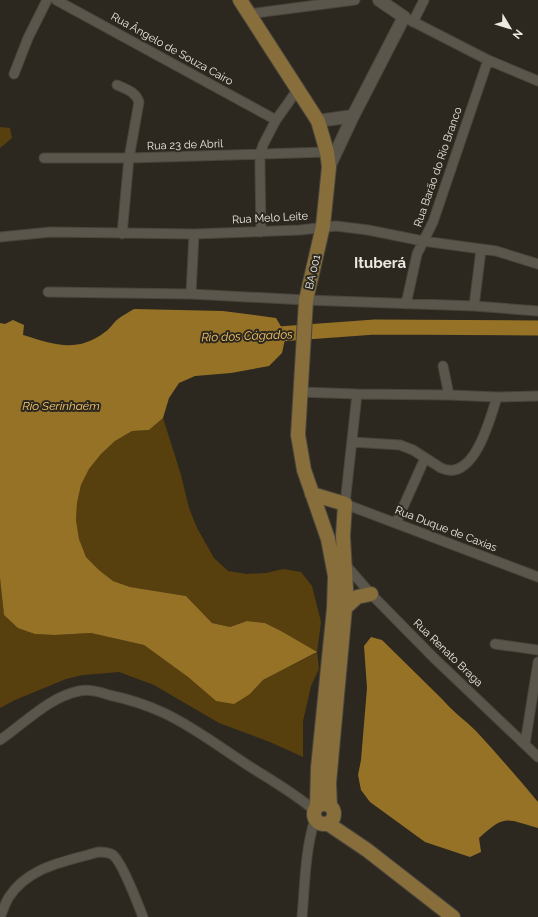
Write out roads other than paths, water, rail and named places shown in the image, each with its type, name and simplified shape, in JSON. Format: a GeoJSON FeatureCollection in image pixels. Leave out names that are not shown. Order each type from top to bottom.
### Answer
{"type":"FeatureCollection","features":[{"type":"Feature","properties":{"kind":"main road","name":"BA 001"},"geometry":{"type":"LineString","coordinates":[[240,0],[318,121],[327,152],[329,167],[323,226],[306,303],[300,392],[299,441],[304,470],[328,539],[335,576],[334,608],[318,768],[323,813]]}},
{"type":"Feature","properties":{"kind":"main road"},"geometry":{"type":"LineString","coordinates":[[329,167],[353,116],[409,19],[379,0]]}},
{"type":"Feature","properties":{"kind":"main road"},"geometry":{"type":"LineString","coordinates":[[318,121],[353,116]]}},
{"type":"Feature","properties":{"kind":"main road"},"geometry":{"type":"LineString","coordinates":[[312,494],[345,504],[343,536],[346,589],[345,608],[329,783],[323,813],[367,850],[453,917]]}},
{"type":"Feature","properties":{"kind":"main road"},"geometry":{"type":"LineString","coordinates":[[345,608],[357,597],[371,594]]}},
{"type":"Feature","properties":{"kind":"street"},"geometry":{"type":"LineString","coordinates":[[14,74],[28,38],[47,0]]}},
{"type":"Feature","properties":{"kind":"street","name":"Rua Ângelo de Souza Cairo"},"geometry":{"type":"LineString","coordinates":[[56,0],[276,120]]}},
{"type":"Feature","properties":{"kind":"street"},"geometry":{"type":"LineString","coordinates":[[248,14],[355,0]]}},
{"type":"Feature","properties":{"kind":"street"},"geometry":{"type":"LineString","coordinates":[[424,0],[409,19],[488,60],[538,81]]}},
{"type":"Feature","properties":{"kind":"street","name":"Rua Barão do Rio Branco"},"geometry":{"type":"LineString","coordinates":[[406,304],[414,262],[433,222],[488,60]]}},
{"type":"Feature","properties":{"kind":"street"},"geometry":{"type":"LineString","coordinates":[[118,85],[138,97],[139,102],[129,158],[122,234]]}},
{"type":"Feature","properties":{"kind":"street"},"geometry":{"type":"LineString","coordinates":[[261,232],[260,154],[265,140],[276,120],[298,89]]}},
{"type":"Feature","properties":{"kind":"street","name":"Rua 23 de Abril"},"geometry":{"type":"LineString","coordinates":[[44,158],[129,158],[327,152]]}},
{"type":"Feature","properties":{"kind":"street","name":"Rua Melo Leite"},"geometry":{"type":"LineString","coordinates":[[0,237],[51,232],[122,234],[261,232],[336,226],[496,252],[538,264]]}},
{"type":"Feature","properties":{"kind":"street"},"geometry":{"type":"LineString","coordinates":[[191,294],[194,234]]}},
{"type":"Feature","properties":{"kind":"street"},"geometry":{"type":"LineString","coordinates":[[474,306],[481,250]]}},
{"type":"Feature","properties":{"kind":"street"},"geometry":{"type":"LineString","coordinates":[[48,292],[191,294],[306,303],[474,306],[538,311]]}},
{"type":"Feature","properties":{"kind":"street"},"geometry":{"type":"LineString","coordinates":[[443,366],[448,395]]}},
{"type":"Feature","properties":{"kind":"street"},"geometry":{"type":"LineString","coordinates":[[300,392],[497,397],[538,396]]}},
{"type":"Feature","properties":{"kind":"street"},"geometry":{"type":"LineString","coordinates":[[345,504],[357,394]]}},
{"type":"Feature","properties":{"kind":"street"},"geometry":{"type":"LineString","coordinates":[[352,442],[400,445],[441,468],[450,471],[458,469],[469,460],[477,449],[489,423],[497,397]]}},
{"type":"Feature","properties":{"kind":"street"},"geometry":{"type":"LineString","coordinates":[[396,523],[425,458]]}},
{"type":"Feature","properties":{"kind":"street","name":"Rua Duque de Caxias"},"geometry":{"type":"LineString","coordinates":[[345,504],[538,577]]}},
{"type":"Feature","properties":{"kind":"street","name":"Rua Renato Braga"},"geometry":{"type":"LineString","coordinates":[[344,563],[371,594],[434,658],[538,757]]}},
{"type":"Feature","properties":{"kind":"street"},"geometry":{"type":"LineString","coordinates":[[495,644],[538,650]]}},
{"type":"Feature","properties":{"kind":"street"},"geometry":{"type":"LineString","coordinates":[[525,744],[538,662]]}},
{"type":"Feature","properties":{"kind":"street"},"geometry":{"type":"LineString","coordinates":[[0,740],[46,706],[66,694],[82,691],[101,693],[123,698],[174,719],[323,813],[311,833],[302,917]]}},
{"type":"Feature","properties":{"kind":"street"},"geometry":{"type":"LineString","coordinates":[[0,917],[4,896],[15,890],[35,872],[98,852],[112,854],[119,863],[143,917]]}},
{"type":"Feature","properties":{"kind":"water","name":"Rio Serinhaém"},"geometry":{"type":"Polygon","coordinates":[[[134,309],[223,311],[276,318],[286,335],[282,353],[269,366],[231,373],[195,376],[179,383],[169,398],[163,418],[149,430],[132,431],[115,441],[101,454],[89,469],[81,485],[77,503],[76,520],[79,539],[86,557],[113,581],[130,587],[186,596],[212,623],[230,627],[247,621],[265,623],[317,652],[263,680],[250,694],[234,704],[216,701],[188,677],[144,645],[91,633],[54,635],[35,634],[18,628],[4,615],[0,578],[0,323],[5,324],[13,320],[24,325],[23,335],[54,344],[74,345],[94,339],[107,331],[116,321],[134,309]]]}},
{"type":"Feature","properties":{"kind":"water"},"geometry":{"type":"Polygon","coordinates":[[[371,637],[382,640],[450,708],[476,731],[507,766],[538,802],[538,828],[519,822],[501,822],[479,838],[481,852],[470,857],[425,842],[370,802],[361,790],[358,775],[361,760],[367,688],[364,646],[371,637]]]}},
{"type":"Feature","properties":{"kind":"waterway","name":"Rio dos Cágados"},"geometry":{"type":"LineString","coordinates":[[265,335],[375,327],[538,328]]}},
{"type":"Feature","properties":{"kind":"district","name":"Ituberá"},"geometry":{"type":"Point","coordinates":[380,263]}}]}
